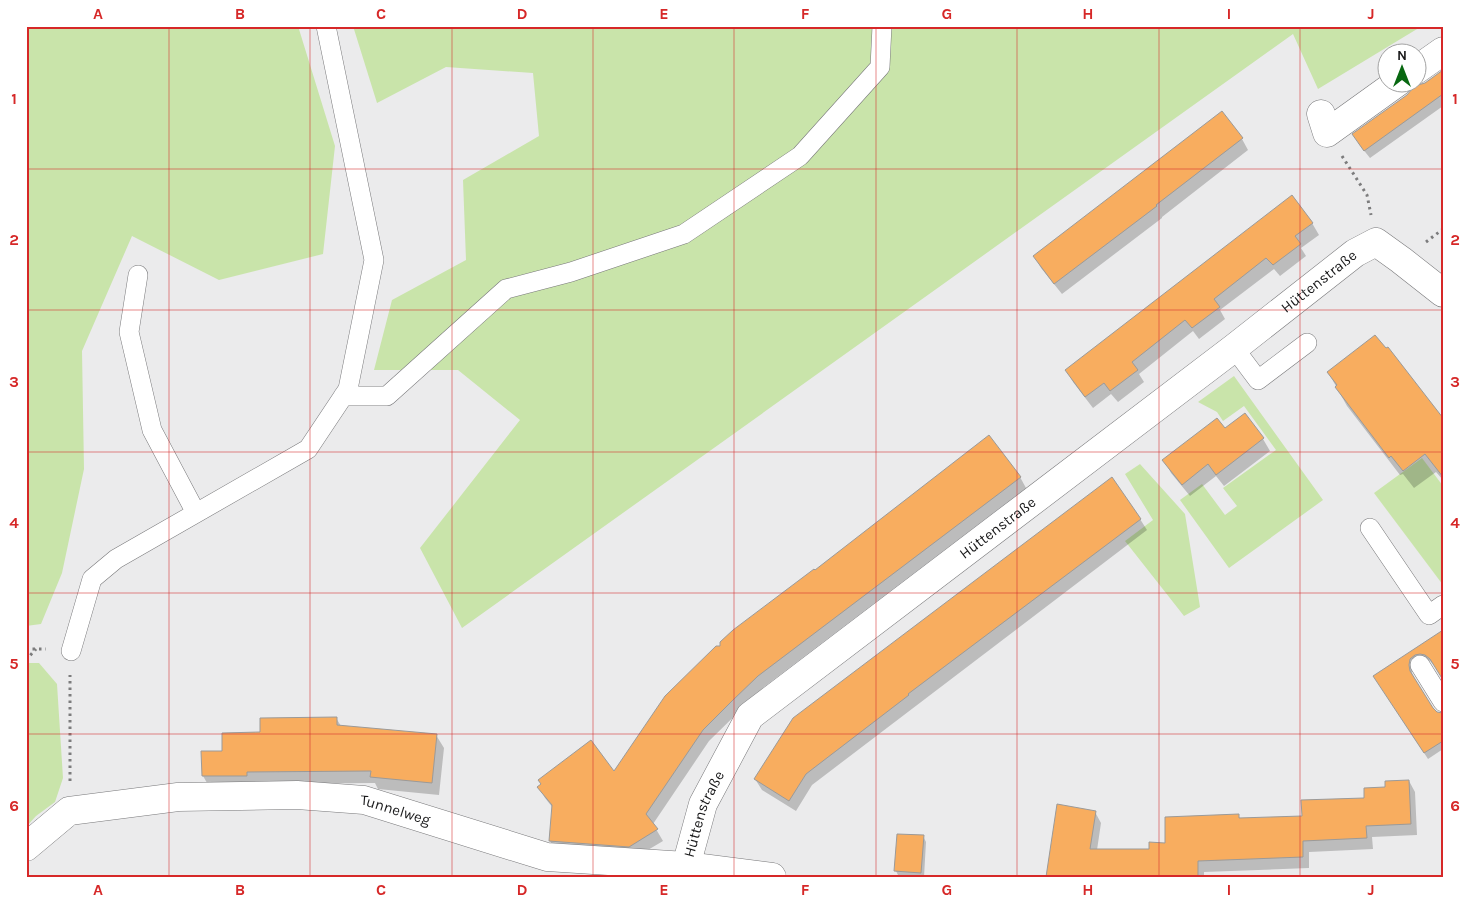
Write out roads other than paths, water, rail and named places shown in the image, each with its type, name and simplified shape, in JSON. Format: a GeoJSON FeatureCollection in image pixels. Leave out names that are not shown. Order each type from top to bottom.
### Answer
{"type":"FeatureCollection","features":[{"type":"Feature","properties":{"kind":"street"},"geometry":{"type":"LineString","coordinates":[[1426,63],[1443,51]]}},
{"type":"Feature","properties":{"kind":"street"},"geometry":{"type":"LineString","coordinates":[[1324,124],[1380,92]]}},
{"type":"Feature","properties":{"kind":"street","name":"Hüttenstraße"},"geometry":{"type":"LineString","coordinates":[[686,866],[703,804],[750,716],[1234,348],[1355,253],[1376,242],[1443,293]]}},
{"type":"Feature","properties":{"kind":"street","name":"Tunnelweg"},"geometry":{"type":"LineString","coordinates":[[26,847],[69,811],[178,797],[297,795],[364,800],[547,857],[686,866],[772,877]]}},
{"type":"Feature","properties":{"kind":"lane"},"geometry":{"type":"LineString","coordinates":[[70,651],[92,579],[116,559],[308,449],[348,390],[374,260],[326,26]]}},
{"type":"Feature","properties":{"kind":"lane"},"geometry":{"type":"LineString","coordinates":[[343,396],[387,396],[506,289],[571,272],[684,234],[800,156],[880,67],[882,26]]}},
{"type":"Feature","properties":{"kind":"lane"},"geometry":{"type":"LineString","coordinates":[[138,275],[129,332],[152,430],[196,513]]}},
{"type":"Feature","properties":{"kind":"lane"},"geometry":{"type":"LineString","coordinates":[[1234,348],[1258,380],[1307,343]]}},
{"type":"Feature","properties":{"kind":"lane"},"geometry":{"type":"LineString","coordinates":[[1370,528],[1429,615],[1443,605]]}},
{"type":"Feature","properties":{"kind":"lane"},"geometry":{"type":"LineString","coordinates":[[1420,665],[1443,702]]}}]}
